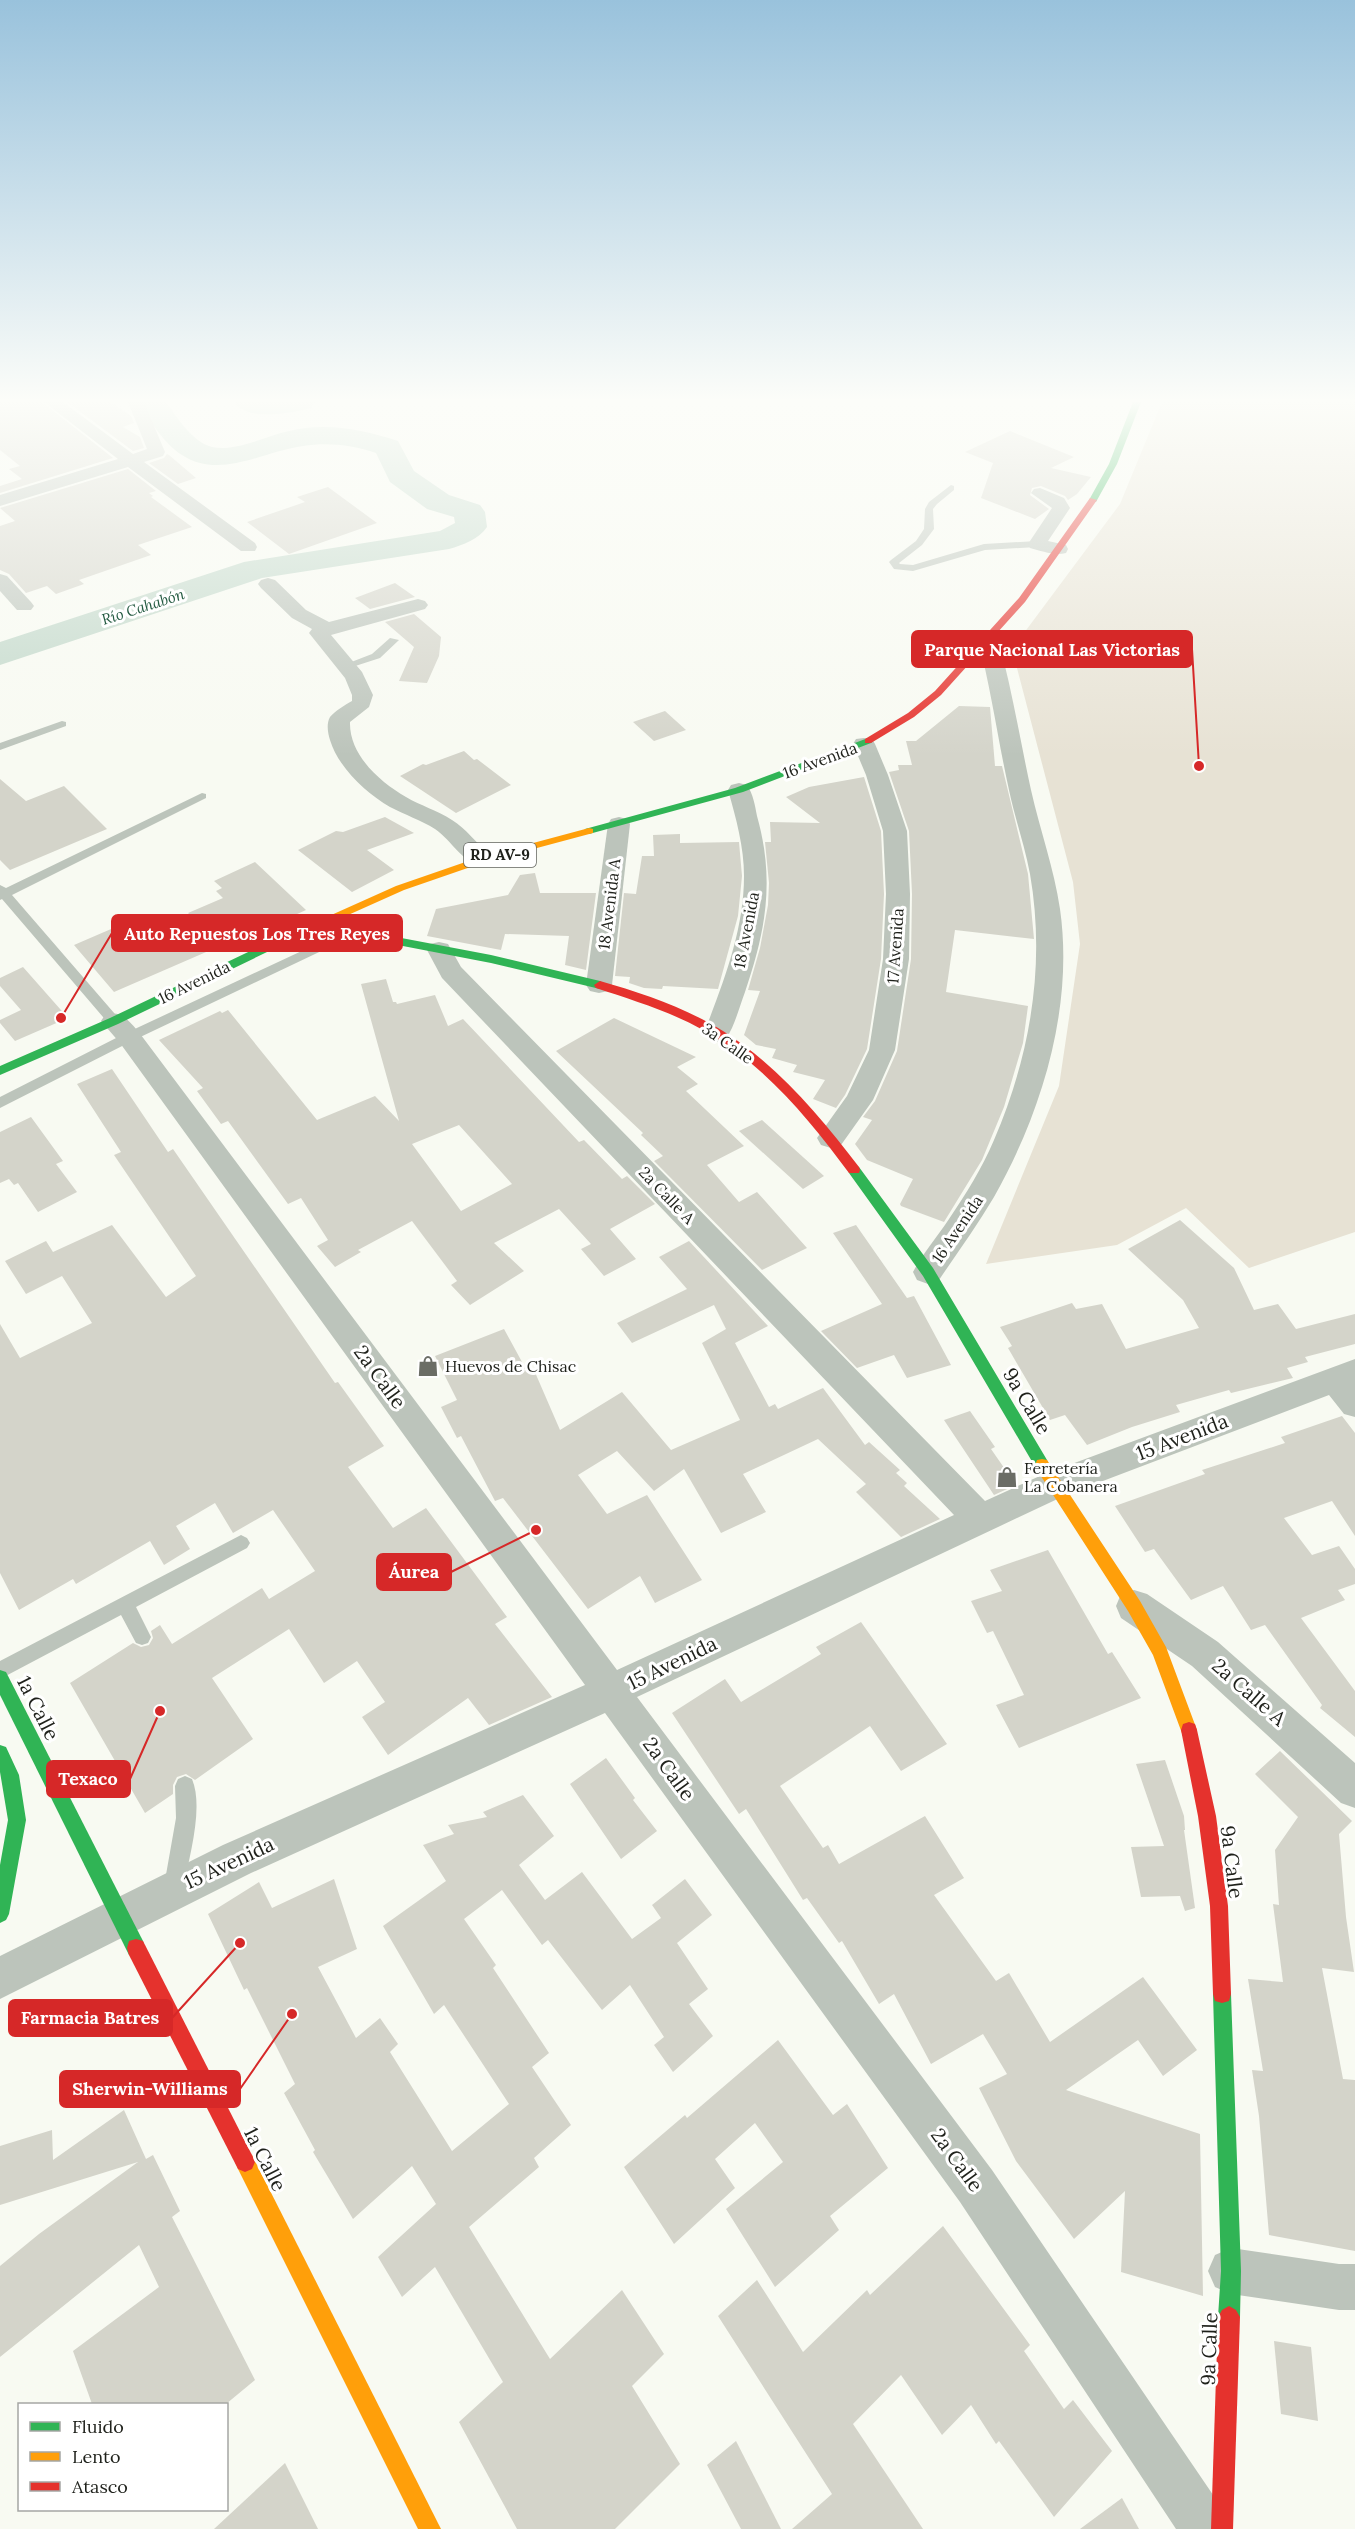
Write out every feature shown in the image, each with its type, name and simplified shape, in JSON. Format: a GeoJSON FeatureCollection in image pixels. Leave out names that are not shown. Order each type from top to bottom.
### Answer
{"type":"FeatureCollection","features":[{"type":"Feature","properties":{"kind":"main road"},"geometry":{"type":"LineString","coordinates":[[988,639],[1022,600],[1079,520]]}},
{"type":"Feature","properties":{"kind":"main road","name":"16 Avenida"},"geometry":{"type":"LineString","coordinates":[[0,1071],[121,1029],[328,918],[400,888],[481,860],[739,790],[864,744],[911,715],[938,693],[988,639]]}},
{"type":"Feature","properties":{"kind":"main road"},"geometry":{"type":"LineString","coordinates":[[328,918],[351,932],[439,950]]}},
{"type":"Feature","properties":{"kind":"main road","name":"3a Calle"},"geometry":{"type":"LineString","coordinates":[[439,950],[491,959],[599,985],[673,1011],[717,1033],[760,1066],[831,1138],[928,1272]]}},
{"type":"Feature","properties":{"kind":"main road","name":"9a Calle"},"geometry":{"type":"LineString","coordinates":[[928,1272],[1054,1485],[1134,1606],[1160,1652],[1176,1689],[1191,1734],[1207,1816],[1219,1906],[1231,2271],[1222,2529]]}},
{"type":"Feature","properties":{"kind":"main road","name":"1a Calle"},"geometry":{"type":"LineString","coordinates":[[0,1677],[430,2529]]}},
{"type":"Feature","properties":{"kind":"main road"},"geometry":{"type":"LineString","coordinates":[[0,1753],[10,1775],[17,1820],[0,1914]]}},
{"type":"Feature","properties":{"kind":"street"},"geometry":{"type":"LineString","coordinates":[[212,520],[248,547]]}},
{"type":"Feature","properties":{"kind":"street"},"geometry":{"type":"LineString","coordinates":[[1053,520],[1036,544],[1059,549]]}},
{"type":"Feature","properties":{"kind":"street"},"geometry":{"type":"LineString","coordinates":[[0,580],[24,606]]}},
{"type":"Feature","properties":{"kind":"street"},"geometry":{"type":"LineString","coordinates":[[268,584],[299,615],[327,629]]}},
{"type":"Feature","properties":{"kind":"street"},"geometry":{"type":"LineString","coordinates":[[418,605],[319,633],[358,682],[364,696],[362,703],[339,720],[338,739],[349,756],[381,790],[398,802],[444,825],[481,860]]}},
{"type":"Feature","properties":{"kind":"street","name":"16 Avenida"},"geometry":{"type":"LineString","coordinates":[[928,1272],[981,1194],[1013,1128],[1033,1069],[1045,1012],[1049,979],[1047,905],[1042,874],[1019,786],[1007,719],[988,639]]}},
{"type":"Feature","properties":{"kind":"street","name":"17 Avenida"},"geometry":{"type":"LineString","coordinates":[[831,1138],[859,1100],[882,1050],[896,959],[898,894],[895,831],[877,775],[864,744]]}},
{"type":"Feature","properties":{"kind":"street","name":"18 Avenida"},"geometry":{"type":"LineString","coordinates":[[717,1033],[736,980],[754,906],[756,878],[754,854],[739,790]]}},
{"type":"Feature","properties":{"kind":"street","name":"18 Avenida A"},"geometry":{"type":"LineString","coordinates":[[599,985],[619,824]]}},
{"type":"Feature","properties":{"kind":"street","name":"2a Calle A"},"geometry":{"type":"LineString","coordinates":[[439,950],[451,972],[981,1520]]}},
{"type":"Feature","properties":{"kind":"street","name":"2a Calle"},"geometry":{"type":"LineString","coordinates":[[121,1029],[976,2186],[1206,2529]]}},
{"type":"Feature","properties":{"kind":"street","name":"15 Avenida"},"geometry":{"type":"LineString","coordinates":[[0,1978],[174,1888],[612,1692],[664,1665],[1054,1485],[1348,1385]]}},
{"type":"Feature","properties":{"kind":"street","name":"2a Calle A"},"geometry":{"type":"LineString","coordinates":[[1134,1606],[1205,1654],[1355,1789]]}},
{"type":"Feature","properties":{"kind":"street"},"geometry":{"type":"LineString","coordinates":[[1231,2271],[1340,2287],[1355,2287]]}},
{"type":"Feature","properties":{"kind":"lane"},"geometry":{"type":"LineString","coordinates":[[929,520],[929,529],[912,550],[894,562],[897,567],[913,568],[984,547],[1036,544]]}},
{"type":"Feature","properties":{"kind":"lane"},"geometry":{"type":"LineString","coordinates":[[346,666],[376,656],[394,640]]}},
{"type":"Feature","properties":{"kind":"lane"},"geometry":{"type":"LineString","coordinates":[[0,747],[62,723]]}},
{"type":"Feature","properties":{"kind":"lane"},"geometry":{"type":"LineString","coordinates":[[121,1029],[2,893],[202,796]]}},
{"type":"Feature","properties":{"kind":"lane","name":"16 Avenida"},"geometry":{"type":"LineString","coordinates":[[0,1103],[121,1029],[351,932]]}},
{"type":"Feature","properties":{"kind":"lane"},"geometry":{"type":"LineString","coordinates":[[0,1670],[241,1542]]}},
{"type":"Feature","properties":{"kind":"lane"},"geometry":{"type":"LineString","coordinates":[[125,1604],[142,1637]]}},
{"type":"Feature","properties":{"kind":"lane"},"geometry":{"type":"LineString","coordinates":[[174,1888],[186,1818],[185,1786]]}},
{"type":"Feature","properties":{"kind":"shaded area"},"geometry":{"type":"Polygon","coordinates":[[[1108,520],[1355,520],[1355,1232],[1249,1268],[1186,1208],[1117,1245],[986,1264],[1059,1086],[1080,944],[1073,882],[1012,649],[1108,520]]]}},
{"type":"Feature","properties":{"kind":"building"},"geometry":{"type":"Polygon","coordinates":[[[182,520],[192,527],[138,545],[151,555],[79,580],[84,584],[56,594],[47,586],[26,593],[9,574],[0,570],[0,526],[15,521],[182,520]]]}},
{"type":"Feature","properties":{"kind":"building"},"geometry":{"type":"Polygon","coordinates":[[[253,520],[373,520],[377,523],[289,554],[247,522],[253,520]]]}},
{"type":"Feature","properties":{"kind":"building"},"geometry":{"type":"Polygon","coordinates":[[[395,583],[415,597],[370,609],[355,598],[395,583]]]}},
{"type":"Feature","properties":{"kind":"building"},"geometry":{"type":"Polygon","coordinates":[[[414,614],[441,637],[439,656],[427,683],[399,681],[414,647],[385,622],[414,614]]]}},
{"type":"Feature","properties":{"kind":"building"},"geometry":{"type":"Polygon","coordinates":[[[959,706],[990,707],[995,766],[1002,766],[1028,874],[1034,939],[955,930],[946,992],[1028,1006],[1023,1043],[1004,1107],[982,1160],[944,1222],[901,1206],[913,1179],[867,1160],[855,1144],[872,1120],[863,1117],[875,1101],[897,1051],[911,959],[912,894],[909,831],[889,772],[899,770],[898,765],[912,765],[906,741],[916,741],[959,706]]]}},
{"type":"Feature","properties":{"kind":"building"},"geometry":{"type":"Polygon","coordinates":[[[665,711],[686,730],[654,741],[633,722],[665,711]]]}},
{"type":"Feature","properties":{"kind":"building"},"geometry":{"type":"Polygon","coordinates":[[[464,751],[511,785],[456,813],[400,776],[423,764],[426,765],[464,751]]]}},
{"type":"Feature","properties":{"kind":"building"},"geometry":{"type":"Polygon","coordinates":[[[864,777],[881,831],[884,894],[881,959],[867,1049],[845,1095],[836,1108],[813,1099],[825,1080],[793,1072],[797,1065],[772,1058],[776,1049],[756,1045],[744,1035],[760,991],[748,990],[760,948],[768,905],[769,883],[765,842],[771,842],[770,822],[820,823],[786,797],[809,787],[864,777]]]}},
{"type":"Feature","properties":{"kind":"building"},"geometry":{"type":"Polygon","coordinates":[[[0,779],[26,801],[64,786],[107,829],[10,870],[0,860],[0,779]]]}},
{"type":"Feature","properties":{"kind":"building"},"geometry":{"type":"Polygon","coordinates":[[[385,817],[414,833],[367,850],[394,870],[352,892],[298,850],[336,831],[343,832],[385,817]]]}},
{"type":"Feature","properties":{"kind":"building"},"geometry":{"type":"Polygon","coordinates":[[[680,834],[680,843],[739,842],[742,876],[738,916],[718,989],[663,986],[662,989],[644,988],[629,983],[630,977],[615,976],[624,893],[636,894],[642,856],[654,856],[653,835],[680,834]]]}},
{"type":"Feature","properties":{"kind":"building"},"geometry":{"type":"Polygon","coordinates":[[[255,862],[306,910],[222,948],[220,946],[114,992],[74,945],[125,923],[145,944],[197,922],[188,913],[223,898],[216,891],[222,888],[214,881],[255,862]]]}},
{"type":"Feature","properties":{"kind":"building"},"geometry":{"type":"Polygon","coordinates":[[[535,873],[540,893],[596,893],[586,970],[565,965],[569,936],[505,934],[501,950],[427,936],[436,909],[508,895],[520,875],[535,873]]]}},
{"type":"Feature","properties":{"kind":"building"},"geometry":{"type":"Polygon","coordinates":[[[23,967],[68,1018],[15,1041],[0,1020],[21,1010],[0,986],[0,978],[23,967]]]}},
{"type":"Feature","properties":{"kind":"building"},"geometry":{"type":"Polygon","coordinates":[[[386,979],[393,1002],[397,1004],[435,995],[448,1026],[463,1019],[579,1142],[584,1140],[622,1179],[627,1176],[655,1204],[610,1229],[636,1259],[604,1276],[581,1249],[591,1244],[559,1209],[494,1243],[524,1271],[470,1305],[451,1285],[457,1281],[412,1221],[358,1250],[361,1252],[335,1267],[317,1246],[328,1240],[301,1198],[288,1204],[228,1121],[221,1124],[197,1091],[203,1088],[159,1040],[220,1011],[222,1013],[228,1010],[317,1120],[375,1096],[399,1121],[361,984],[386,979]],[[459,1125],[412,1144],[461,1211],[512,1184],[459,1125]]]}},
{"type":"Feature","properties":{"kind":"building"},"geometry":{"type":"Polygon","coordinates":[[[614,1018],[696,1057],[677,1067],[698,1084],[686,1091],[744,1146],[707,1165],[739,1202],[757,1192],[807,1248],[762,1270],[654,1161],[663,1156],[641,1135],[643,1133],[556,1051],[614,1018]]]}},
{"type":"Feature","properties":{"kind":"building"},"geometry":{"type":"Polygon","coordinates":[[[112,1069],[168,1152],[173,1149],[335,1383],[338,1382],[384,1446],[348,1467],[393,1528],[426,1508],[507,1617],[495,1624],[552,1697],[489,1725],[468,1698],[388,1755],[362,1717],[385,1702],[357,1661],[324,1683],[289,1629],[212,1678],[253,1739],[195,1780],[186,1774],[177,1777],[173,1785],[173,1794],[145,1813],[70,1683],[133,1643],[141,1647],[149,1645],[153,1638],[151,1631],[160,1625],[172,1644],[262,1588],[269,1599],[315,1571],[273,1510],[233,1533],[215,1503],[176,1526],[190,1549],[164,1565],[150,1541],[76,1584],[73,1579],[19,1610],[0,1573],[0,1324],[20,1358],[92,1323],[62,1276],[26,1294],[5,1261],[46,1241],[53,1252],[112,1225],[166,1297],[196,1276],[114,1155],[121,1152],[77,1084],[112,1069]]]}},
{"type":"Feature","properties":{"kind":"building"},"geometry":{"type":"Polygon","coordinates":[[[31,1117],[63,1161],[56,1164],[77,1192],[38,1212],[18,1183],[14,1185],[9,1179],[0,1183],[0,1132],[31,1117]]]}},
{"type":"Feature","properties":{"kind":"building"},"geometry":{"type":"Polygon","coordinates":[[[762,1120],[824,1176],[803,1189],[739,1131],[762,1120]]]}},
{"type":"Feature","properties":{"kind":"building"},"geometry":{"type":"Polygon","coordinates":[[[1180,1220],[1234,1268],[1254,1310],[1278,1304],[1296,1329],[1355,1314],[1355,1344],[1305,1357],[1308,1362],[1287,1368],[1293,1378],[1231,1393],[1229,1390],[1176,1405],[1180,1412],[1132,1427],[1087,1445],[1065,1415],[1050,1420],[1008,1348],[1012,1346],[1000,1327],[1072,1303],[1076,1309],[1102,1304],[1126,1349],[1199,1328],[1183,1300],[1128,1249],[1180,1220]]]}},
{"type":"Feature","properties":{"kind":"building"},"geometry":{"type":"Polygon","coordinates":[[[856,1225],[907,1298],[914,1296],[951,1365],[907,1378],[894,1355],[857,1368],[821,1331],[882,1304],[833,1233],[856,1225]]]}},
{"type":"Feature","properties":{"kind":"building"},"geometry":{"type":"Polygon","coordinates":[[[689,1241],[768,1326],[735,1343],[769,1407],[775,1404],[778,1409],[823,1388],[865,1445],[869,1442],[900,1470],[896,1473],[907,1483],[904,1486],[940,1519],[901,1537],[856,1492],[866,1484],[818,1439],[743,1474],[766,1512],[721,1533],[684,1469],[654,1491],[617,1451],[578,1475],[607,1514],[647,1495],[702,1580],[655,1603],[640,1576],[588,1609],[503,1498],[495,1501],[461,1436],[457,1438],[441,1407],[457,1400],[435,1356],[504,1329],[528,1373],[534,1370],[560,1430],[622,1392],[671,1450],[740,1420],[702,1343],[726,1329],[714,1305],[632,1343],[617,1323],[687,1289],[659,1257],[689,1241]]]}},
{"type":"Feature","properties":{"kind":"building"},"geometry":{"type":"Polygon","coordinates":[[[970,1411],[995,1447],[991,1449],[1016,1485],[994,1495],[944,1420],[970,1411]]]}},
{"type":"Feature","properties":{"kind":"building"},"geometry":{"type":"Polygon","coordinates":[[[1342,1416],[1355,1433],[1355,1536],[1332,1501],[1284,1518],[1312,1555],[1339,1546],[1355,1569],[1355,1584],[1338,1590],[1345,1600],[1301,1618],[1355,1691],[1355,1737],[1320,1708],[1322,1705],[1265,1625],[1251,1630],[1223,1586],[1191,1600],[1154,1549],[1145,1552],[1115,1506],[1205,1474],[1202,1470],[1285,1443],[1281,1437],[1342,1416]]]}},
{"type":"Feature","properties":{"kind":"building"},"geometry":{"type":"Polygon","coordinates":[[[1048,1550],[1108,1654],[1112,1652],[1141,1698],[1019,1748],[996,1705],[1024,1695],[993,1631],[987,1633],[971,1601],[1002,1591],[990,1570],[1048,1550]]]}},
{"type":"Feature","properties":{"kind":"building"},"geometry":{"type":"Polygon","coordinates":[[[861,1622],[947,1744],[901,1771],[870,1726],[780,1786],[823,1848],[828,1845],[839,1864],[925,1816],[964,1878],[934,1895],[996,1981],[1009,1973],[1050,2042],[1143,1977],[1197,2050],[1163,2076],[1138,2040],[1066,2090],[1200,2134],[1203,2296],[1121,2272],[1125,2191],[1074,2239],[1016,2161],[979,2088],[1007,2074],[983,2034],[931,2064],[894,1994],[879,2004],[842,1941],[839,1943],[807,1898],[803,1900],[746,1809],[739,1814],[672,1713],[725,1679],[741,1702],[821,1654],[816,1647],[861,1622]]]}},
{"type":"Feature","properties":{"kind":"building"},"geometry":{"type":"Polygon","coordinates":[[[1280,1751],[1352,1821],[1339,1834],[1346,1917],[1354,1972],[1322,1968],[1343,2079],[1355,2080],[1355,2251],[1269,2235],[1259,2116],[1252,2070],[1263,2071],[1248,1979],[1283,1982],[1273,1904],[1279,1905],[1275,1850],[1298,1817],[1255,1774],[1280,1751]]]}},
{"type":"Feature","properties":{"kind":"building"},"geometry":{"type":"Polygon","coordinates":[[[606,1758],[635,1798],[633,1800],[657,1831],[621,1859],[570,1784],[606,1758]]]}},
{"type":"Feature","properties":{"kind":"building"},"geometry":{"type":"Polygon","coordinates":[[[1165,1760],[1184,1816],[1195,1908],[1185,1911],[1180,1896],[1141,1897],[1131,1847],[1164,1846],[1136,1764],[1165,1760]]]}},
{"type":"Feature","properties":{"kind":"building"},"geometry":{"type":"Polygon","coordinates":[[[523,1795],[554,1836],[519,1865],[545,1900],[582,1872],[632,1939],[661,1918],[652,1905],[685,1879],[712,1915],[677,1943],[708,1989],[689,2004],[713,2036],[673,2072],[654,2045],[664,2037],[630,1985],[602,2010],[548,1940],[542,1945],[502,1890],[464,1919],[496,1965],[493,1968],[549,2053],[532,2067],[571,2125],[534,2158],[539,2167],[469,2227],[550,2359],[622,2290],[664,2354],[632,2386],[680,2464],[615,2529],[517,2529],[459,2422],[503,2382],[435,2267],[402,2297],[378,2257],[436,2204],[412,2166],[353,2219],[313,2152],[315,2150],[284,2093],[295,2084],[247,1988],[244,1990],[208,1914],[259,1882],[272,1908],[334,1879],[357,1949],[318,1967],[356,2038],[380,2018],[398,2044],[390,2052],[452,2151],[509,2104],[444,2005],[434,2014],[383,1926],[446,1881],[423,1845],[454,1834],[448,1825],[487,1817],[483,1812],[523,1795]]]}},
{"type":"Feature","properties":{"kind":"building"},"geometry":{"type":"Polygon","coordinates":[[[778,2040],[833,2115],[847,2104],[888,2168],[830,2216],[839,2230],[775,2287],[726,2209],[783,2162],[755,2123],[715,2159],[735,2188],[674,2244],[624,2167],[685,2115],[687,2118],[778,2040]]]}},
{"type":"Feature","properties":{"kind":"building"},"geometry":{"type":"Polygon","coordinates":[[[124,2110],[146,2159],[153,2155],[180,2211],[172,2217],[255,2380],[227,2403],[92,2403],[73,2351],[159,2287],[139,2245],[0,2357],[0,2266],[39,2234],[138,2162],[0,2205],[0,2146],[52,2130],[53,2160],[124,2110]]]}},
{"type":"Feature","properties":{"kind":"building"},"geometry":{"type":"Polygon","coordinates":[[[943,2226],[1030,2345],[1024,2351],[1064,2409],[1073,2400],[1112,2451],[1054,2517],[999,2441],[996,2444],[971,2405],[942,2435],[901,2375],[853,2424],[923,2529],[792,2529],[832,2494],[718,2316],[757,2280],[803,2352],[867,2290],[870,2295],[943,2226]]]}},
{"type":"Feature","properties":{"kind":"building"},"geometry":{"type":"Polygon","coordinates":[[[1274,2341],[1311,2347],[1318,2421],[1281,2414],[1274,2341]]]}},
{"type":"Feature","properties":{"kind":"building"},"geometry":{"type":"Polygon","coordinates":[[[736,2441],[781,2529],[741,2529],[707,2465],[736,2441]]]}},
{"type":"Feature","properties":{"kind":"building"},"geometry":{"type":"Polygon","coordinates":[[[285,2463],[318,2529],[214,2529],[285,2463]]]}},
{"type":"Feature","properties":{"kind":"building"},"geometry":{"type":"Polygon","coordinates":[[[1122,2498],[1139,2529],[1080,2529],[1122,2498]]]}},
{"type":"Feature","properties":{"kind":"waterway","name":"Río Cahabón"},"geometry":{"type":"LineString","coordinates":[[0,654],[256,569],[449,539],[471,527],[470,520]]}},
{"type":"Feature","properties":{"kind":"traffic: fast"},"geometry":{"type":"LineString","coordinates":[[589,831],[739,790],[868,741]]}},
{"type":"Feature","properties":{"kind":"traffic: fast"},"geometry":{"type":"LineString","coordinates":[[328,918],[351,932],[491,959],[600,985]]}},
{"type":"Feature","properties":{"kind":"traffic: fast"},"geometry":{"type":"LineString","coordinates":[[0,1071],[114,1021],[286,938]]}},
{"type":"Feature","properties":{"kind":"traffic: fast"},"geometry":{"type":"LineString","coordinates":[[854,1170],[928,1272],[1042,1465]]}},
{"type":"Feature","properties":{"kind":"traffic: fast"},"geometry":{"type":"LineString","coordinates":[[0,1678],[136,1948]]}},
{"type":"Feature","properties":{"kind":"traffic: fast"},"geometry":{"type":"LineString","coordinates":[[0,1753],[10,1775],[17,1820],[0,1914]]}},
{"type":"Feature","properties":{"kind":"traffic: fast"},"geometry":{"type":"LineString","coordinates":[[1222,1994],[1231,2271],[1229,2317]]}},
{"type":"Feature","properties":{"kind":"traffic: slow"},"geometry":{"type":"LineString","coordinates":[[286,938],[400,888],[481,860],[589,831]]}},
{"type":"Feature","properties":{"kind":"traffic: slow"},"geometry":{"type":"LineString","coordinates":[[1042,1465],[1134,1606],[1160,1652],[1189,1730]]}},
{"type":"Feature","properties":{"kind":"traffic: slow"},"geometry":{"type":"LineString","coordinates":[[245,2162],[430,2529]]}},
{"type":"Feature","properties":{"kind":"traffic: jam"},"geometry":{"type":"LineString","coordinates":[[868,741],[911,715],[938,693],[1022,600],[1079,520]]}},
{"type":"Feature","properties":{"kind":"traffic: jam"},"geometry":{"type":"LineString","coordinates":[[600,985],[661,1006],[690,1019],[719,1034],[737,1047],[792,1096],[854,1170]]}},
{"type":"Feature","properties":{"kind":"traffic: jam"},"geometry":{"type":"LineString","coordinates":[[1189,1730],[1207,1816],[1219,1906],[1222,1994]]}},
{"type":"Feature","properties":{"kind":"traffic: jam"},"geometry":{"type":"LineString","coordinates":[[136,1948],[245,2162]]}},
{"type":"Feature","properties":{"kind":"traffic: jam"},"geometry":{"type":"LineString","coordinates":[[1222,2529],[1229,2317]]}},
{"type":"Feature","properties":{"kind":"place","name":"Parque Nacional Las Victorias"},"geometry":{"type":"Point","coordinates":[1199,766]}},
{"type":"Feature","properties":{"kind":"place","name":"Auto Repuestos Los Tres Reyes"},"geometry":{"type":"Point","coordinates":[61,1018]}},
{"type":"Feature","properties":{"kind":"place","name":"Huevos de Chisac"},"geometry":{"type":"Point","coordinates":[428,1366]}},
{"type":"Feature","properties":{"kind":"place","name":"Ferretería La Cobanera"},"geometry":{"type":"Point","coordinates":[1007,1477]}},
{"type":"Feature","properties":{"kind":"place","name":"Áurea"},"geometry":{"type":"Point","coordinates":[536,1530]}},
{"type":"Feature","properties":{"kind":"place","name":"Texaco"},"geometry":{"type":"Point","coordinates":[160,1711]}},
{"type":"Feature","properties":{"kind":"place","name":"Farmacia Batres"},"geometry":{"type":"Point","coordinates":[240,1943]}},
{"type":"Feature","properties":{"kind":"place","name":"Sherwin-Williams"},"geometry":{"type":"Point","coordinates":[292,2014]}}]}
